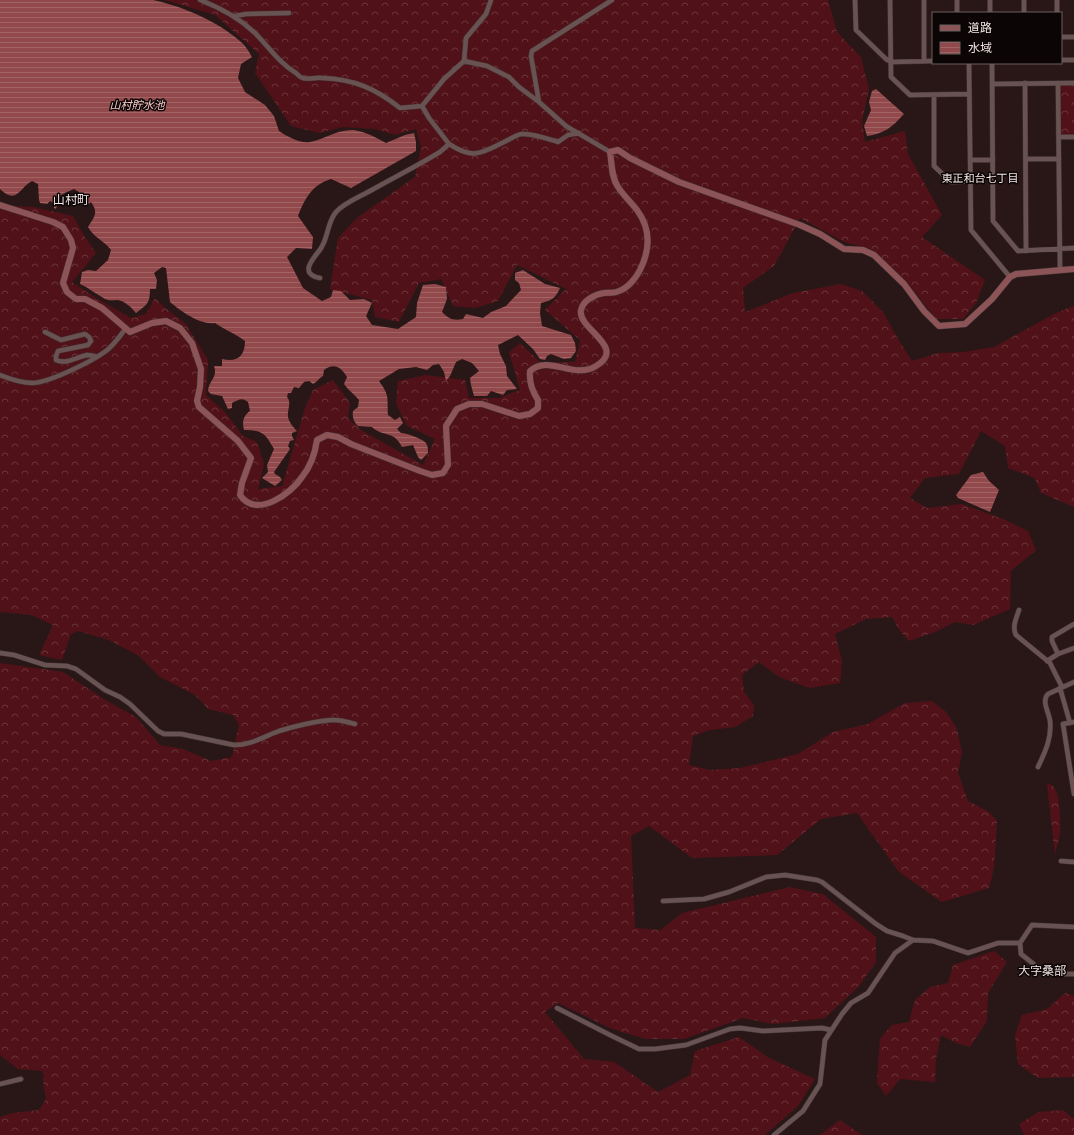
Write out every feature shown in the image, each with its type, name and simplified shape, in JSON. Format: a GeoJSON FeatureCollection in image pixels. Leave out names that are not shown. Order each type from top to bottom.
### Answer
{"type":"FeatureCollection","features":[{"type":"Feature","properties":{"kind":"street"},"geometry":{"type":"LineString","coordinates":[[200,0],[219,7],[235,16],[255,33],[283,64],[303,78],[322,78],[350,81],[385,96],[400,108],[422,106],[444,79],[464,61],[466,38],[486,14],[491,0]]}},
{"type":"Feature","properties":{"kind":"street"},"geometry":{"type":"LineString","coordinates":[[539,102],[531,56],[532,51],[612,0]]}},
{"type":"Feature","properties":{"kind":"street"},"geometry":{"type":"LineString","coordinates":[[855,0],[856,30],[886,59],[891,62],[932,61]]}},
{"type":"Feature","properties":{"kind":"street"},"geometry":{"type":"LineString","coordinates":[[890,0],[891,77],[910,95],[969,94]]}},
{"type":"Feature","properties":{"kind":"street"},"geometry":{"type":"LineString","coordinates":[[924,0],[924,61]]}},
{"type":"Feature","properties":{"kind":"street"},"geometry":{"type":"LineString","coordinates":[[957,0],[957,12]]}},
{"type":"Feature","properties":{"kind":"street"},"geometry":{"type":"LineString","coordinates":[[990,0],[990,12]]}},
{"type":"Feature","properties":{"kind":"street"},"geometry":{"type":"LineString","coordinates":[[1024,0],[1024,12]]}},
{"type":"Feature","properties":{"kind":"street"},"geometry":{"type":"LineString","coordinates":[[1057,0],[1057,12]]}},
{"type":"Feature","properties":{"kind":"street"},"geometry":{"type":"LineString","coordinates":[[235,16],[289,13]]}},
{"type":"Feature","properties":{"kind":"street"},"geometry":{"type":"LineString","coordinates":[[1062,37],[1074,37]]}},
{"type":"Feature","properties":{"kind":"street"},"geometry":{"type":"LineString","coordinates":[[1062,60],[1074,60]]}},
{"type":"Feature","properties":{"kind":"street"},"geometry":{"type":"LineString","coordinates":[[464,61],[487,66],[509,77],[566,126],[610,152],[618,150],[630,158],[679,182],[800,225],[820,234],[844,249],[862,250],[874,255],[904,284],[929,317],[939,326],[965,324],[992,299],[1010,277],[1016,274],[1074,269]]}},
{"type":"Feature","properties":{"kind":"street"},"geometry":{"type":"LineString","coordinates":[[969,64],[971,230],[1010,277]]}},
{"type":"Feature","properties":{"kind":"street"},"geometry":{"type":"LineString","coordinates":[[992,64],[993,222],[1018,251],[1074,248]]}},
{"type":"Feature","properties":{"kind":"street"},"geometry":{"type":"LineString","coordinates":[[1025,83],[1026,251]]}},
{"type":"Feature","properties":{"kind":"street"},"geometry":{"type":"LineString","coordinates":[[1058,83],[1060,270]]}},
{"type":"Feature","properties":{"kind":"street"},"geometry":{"type":"LineString","coordinates":[[992,84],[1074,83]]}},
{"type":"Feature","properties":{"kind":"street"},"geometry":{"type":"LineString","coordinates":[[934,95],[934,166],[951,182],[970,182]]}},
{"type":"Feature","properties":{"kind":"street"},"geometry":{"type":"LineString","coordinates":[[422,106],[429,118],[449,144],[458,150],[469,154],[481,154],[522,134],[540,136],[558,142],[568,135],[579,133]]}},
{"type":"Feature","properties":{"kind":"street"},"geometry":{"type":"LineString","coordinates":[[1058,137],[1074,137]]}},
{"type":"Feature","properties":{"kind":"street"},"geometry":{"type":"LineString","coordinates":[[320,278],[314,276],[310,272],[308,269],[308,264],[324,244],[328,225],[336,213],[354,200],[436,155],[449,144]]}},
{"type":"Feature","properties":{"kind":"street"},"geometry":{"type":"LineString","coordinates":[[0,204],[53,222],[63,227],[71,240],[73,248],[63,283],[67,292],[76,299],[85,299],[102,308],[130,332],[152,323],[166,321],[180,328],[192,343],[201,369],[200,387],[197,401],[199,407],[238,441],[251,458],[240,491],[243,499],[256,505],[265,504],[286,494],[302,478],[313,460],[317,440],[327,435],[338,436],[351,444],[432,475],[443,472],[448,465],[446,426],[457,409],[468,404],[482,404],[519,416],[530,414],[538,408],[538,400],[533,392],[529,379],[530,371],[532,369],[542,365],[552,365],[570,370],[584,371],[595,367],[604,361],[606,353],[605,346],[601,338],[582,318],[580,311],[588,299],[604,293],[614,293],[626,288],[640,271],[647,252],[648,241],[646,227],[638,211],[617,186],[613,175],[610,152]]}},
{"type":"Feature","properties":{"kind":"street"},"geometry":{"type":"LineString","coordinates":[[1026,159],[1059,159]]}},
{"type":"Feature","properties":{"kind":"street"},"geometry":{"type":"LineString","coordinates":[[970,160],[993,160]]}},
{"type":"Feature","properties":{"kind":"street"},"geometry":{"type":"LineString","coordinates":[[0,375],[19,381],[36,382],[73,369],[106,351],[126,328]]}},
{"type":"Feature","properties":{"kind":"street"},"geometry":{"type":"LineString","coordinates":[[45,332],[61,340],[85,334],[91,341],[88,345],[58,352],[56,360],[60,362],[88,355],[97,357]]}},
{"type":"Feature","properties":{"kind":"street"},"geometry":{"type":"LineString","coordinates":[[1018,610],[1014,623],[1014,632],[1050,663],[1061,688],[1072,722],[1063,724],[1074,794]]}},
{"type":"Feature","properties":{"kind":"street"},"geometry":{"type":"LineString","coordinates":[[1058,654],[1052,641],[1052,637],[1074,624]]}},
{"type":"Feature","properties":{"kind":"street"},"geometry":{"type":"LineString","coordinates":[[1047,661],[1058,654],[1074,648]]}},
{"type":"Feature","properties":{"kind":"street"},"geometry":{"type":"LineString","coordinates":[[0,654],[14,655],[45,665],[67,666],[76,669],[105,690],[120,697],[130,704],[158,731],[164,734],[180,734],[234,745],[243,745],[278,732],[321,722],[342,720],[355,724]]}},
{"type":"Feature","properties":{"kind":"street"},"geometry":{"type":"LineString","coordinates":[[1038,767],[1048,746],[1050,731],[1049,716],[1044,701],[1045,697],[1074,682]]}},
{"type":"Feature","properties":{"kind":"street"},"geometry":{"type":"LineString","coordinates":[[1061,861],[1074,862]]}},
{"type":"Feature","properties":{"kind":"street"},"geometry":{"type":"LineString","coordinates":[[664,902],[704,899],[729,892],[766,877],[785,875],[818,880],[822,882],[886,931],[912,940],[933,941],[968,953],[998,943],[1020,943]]}},
{"type":"Feature","properties":{"kind":"street"},"geometry":{"type":"LineString","coordinates":[[1074,927],[1032,925],[1020,943],[1021,954],[1046,974],[1074,974]]}},
{"type":"Feature","properties":{"kind":"street"},"geometry":{"type":"LineString","coordinates":[[774,1135],[802,1111],[820,1084],[825,1040],[842,1014],[851,1003],[868,993],[895,953],[912,940]]}},
{"type":"Feature","properties":{"kind":"street"},"geometry":{"type":"LineString","coordinates":[[557,1008],[639,1049],[655,1049],[686,1045],[730,1029],[740,1028],[763,1031],[822,1028],[832,1030]]}},
{"type":"Feature","properties":{"kind":"street"},"geometry":{"type":"LineString","coordinates":[[0,1084],[21,1079]]}},
{"type":"Feature","properties":{"kind":"green space"},"geometry":{"type":"Polygon","coordinates":[[[165,0],[828,0],[837,32],[861,57],[869,89],[862,121],[865,142],[905,131],[908,154],[942,215],[922,237],[985,280],[976,303],[963,319],[936,319],[905,280],[870,249],[844,242],[800,218],[774,266],[743,288],[745,312],[793,293],[841,284],[862,291],[883,312],[912,361],[938,353],[964,352],[994,347],[1054,314],[1074,306],[1074,507],[1041,493],[1035,478],[1008,468],[1005,446],[981,431],[959,474],[925,478],[910,498],[927,508],[962,504],[1003,519],[1028,531],[1036,550],[1011,571],[1010,609],[973,625],[955,622],[935,632],[909,641],[900,631],[892,617],[866,619],[835,634],[842,661],[840,683],[810,688],[779,677],[759,662],[742,675],[744,692],[754,705],[753,716],[735,727],[710,730],[693,736],[689,765],[710,770],[740,768],[798,754],[833,732],[868,724],[905,703],[932,701],[946,712],[957,729],[962,752],[958,773],[968,801],[989,812],[997,821],[994,868],[989,888],[942,902],[899,872],[857,813],[821,819],[777,855],[692,858],[649,826],[631,836],[635,928],[661,930],[682,913],[790,887],[823,894],[876,937],[876,962],[859,986],[825,1018],[773,1024],[743,1018],[684,1039],[645,1039],[610,1028],[558,1003],[545,1012],[584,1059],[614,1062],[658,1092],[690,1075],[695,1051],[739,1037],[769,1058],[815,1079],[798,1106],[765,1135],[0,1135],[0,1117],[13,1113],[39,1110],[46,1099],[43,1081],[44,1076],[42,1071],[18,1069],[0,1055],[0,663],[63,672],[107,701],[136,717],[160,745],[183,749],[211,761],[232,757],[239,725],[233,715],[208,709],[195,695],[160,677],[139,656],[109,640],[78,631],[71,634],[62,660],[39,655],[53,625],[31,615],[0,612],[0,205],[33,207],[73,216],[96,253],[72,282],[131,318],[146,314],[155,298],[165,308],[186,324],[208,360],[206,395],[224,411],[243,436],[257,442],[264,464],[258,489],[282,486],[305,408],[313,390],[333,380],[350,403],[348,418],[361,430],[423,465],[435,439],[407,426],[396,404],[398,381],[426,375],[465,380],[469,398],[499,398],[520,390],[509,352],[520,343],[540,362],[575,362],[580,340],[545,310],[566,289],[517,265],[498,301],[476,308],[453,306],[441,279],[419,283],[399,322],[375,317],[372,300],[330,289],[338,238],[358,217],[415,177],[421,147],[416,129],[395,135],[375,129],[343,127],[320,133],[291,126],[255,73],[259,54],[215,15],[165,0]]]}},
{"type":"Feature","properties":{"kind":"green space"},"geometry":{"type":"Polygon","coordinates":[[[1062,85],[1074,85],[1074,135],[1061,134],[1060,87],[1062,85]]]}},
{"type":"Feature","properties":{"kind":"green space"},"geometry":{"type":"Polygon","coordinates":[[[1047,784],[1052,785],[1055,789],[1060,808],[1060,833],[1055,855],[1047,784]]]}},
{"type":"Feature","properties":{"kind":"green space"},"geometry":{"type":"Polygon","coordinates":[[[994,951],[1007,962],[988,993],[987,1021],[970,1047],[956,1043],[941,1035],[936,1059],[935,1082],[900,1079],[886,1096],[877,1083],[880,1039],[892,1025],[909,1022],[915,1000],[930,987],[948,983],[953,965],[994,951]]]}},
{"type":"Feature","properties":{"kind":"green space"},"geometry":{"type":"Polygon","coordinates":[[[1065,993],[1074,996],[1074,1077],[1038,1078],[1018,1064],[1015,1035],[1022,1015],[1047,1009],[1065,993]]]}},
{"type":"Feature","properties":{"kind":"green space"},"geometry":{"type":"Polygon","coordinates":[[[1063,1110],[1074,1119],[1074,1135],[1024,1135],[1019,1124],[1039,1112],[1063,1110]]]}},
{"type":"Feature","properties":{"kind":"green space"},"geometry":{"type":"Polygon","coordinates":[[[840,1120],[862,1135],[820,1135],[840,1120]]]}},
{"type":"Feature","properties":{"kind":"water","name":"山村貯水池"},"geometry":{"type":"Polygon","coordinates":[[[0,0],[153,0],[176,6],[200,16],[222,28],[244,45],[252,57],[241,64],[238,78],[245,92],[265,105],[274,116],[279,131],[286,135],[298,141],[310,142],[342,131],[354,130],[366,133],[386,143],[414,133],[416,151],[351,188],[331,179],[319,185],[310,193],[303,203],[298,216],[313,237],[312,249],[296,248],[287,257],[303,288],[322,301],[331,297],[333,290],[341,291],[350,300],[364,299],[372,303],[366,316],[372,325],[398,329],[416,317],[417,303],[423,285],[435,284],[446,287],[447,299],[442,312],[449,318],[454,320],[463,319],[466,314],[483,318],[491,312],[506,306],[521,290],[519,283],[515,280],[515,273],[523,270],[545,284],[560,288],[553,298],[541,303],[540,313],[542,326],[571,335],[575,343],[576,351],[571,358],[564,359],[551,354],[547,356],[545,360],[540,359],[533,349],[518,335],[498,345],[500,354],[506,366],[507,376],[517,389],[507,390],[503,395],[491,391],[487,396],[474,396],[470,378],[479,371],[472,363],[462,359],[456,362],[450,376],[446,381],[444,372],[439,364],[433,365],[427,370],[416,367],[399,369],[379,381],[383,386],[388,401],[388,415],[395,420],[400,417],[403,423],[397,429],[401,433],[418,438],[427,444],[428,453],[421,460],[418,457],[413,445],[402,447],[392,436],[380,432],[372,427],[358,426],[355,423],[353,411],[358,407],[359,400],[344,384],[347,377],[343,371],[337,367],[331,366],[324,370],[323,376],[313,384],[309,381],[304,382],[299,388],[294,387],[291,393],[288,393],[288,417],[289,421],[297,431],[292,433],[294,440],[290,441],[288,446],[290,449],[274,472],[282,480],[275,486],[262,478],[268,472],[267,465],[274,449],[268,439],[259,432],[244,430],[244,419],[250,411],[248,402],[242,399],[238,400],[232,403],[232,408],[228,409],[222,396],[211,394],[208,391],[215,373],[214,366],[222,366],[222,359],[232,360],[239,357],[244,351],[245,341],[215,323],[203,322],[191,317],[170,302],[166,268],[162,267],[154,273],[157,280],[156,289],[150,289],[147,303],[136,313],[125,303],[117,300],[105,299],[80,284],[82,272],[88,270],[96,271],[108,260],[111,250],[90,231],[88,227],[95,215],[95,209],[91,202],[86,206],[80,202],[79,192],[74,189],[61,195],[56,209],[54,208],[54,203],[50,201],[47,204],[40,203],[38,184],[32,181],[18,194],[14,195],[6,194],[0,189],[0,0]]]}},
{"type":"Feature","properties":{"kind":"water"},"geometry":{"type":"Polygon","coordinates":[[[876,89],[904,114],[896,123],[883,132],[867,136],[864,126],[871,110],[869,102],[872,91],[876,89]]]}},
{"type":"Feature","properties":{"kind":"water"},"geometry":{"type":"Polygon","coordinates":[[[983,472],[989,481],[999,490],[990,512],[958,498],[956,495],[971,475],[983,472]]]}},
{"type":"Feature","properties":{"kind":"district","name":"東正和台七丁目"},"geometry":{"type":"Point","coordinates":[980,178]}},
{"type":"Feature","properties":{"kind":"district","name":"山村町"},"geometry":{"type":"Point","coordinates":[71,199]}},
{"type":"Feature","properties":{"kind":"district","name":"大字桑部"},"geometry":{"type":"Point","coordinates":[1042,970]}}]}
